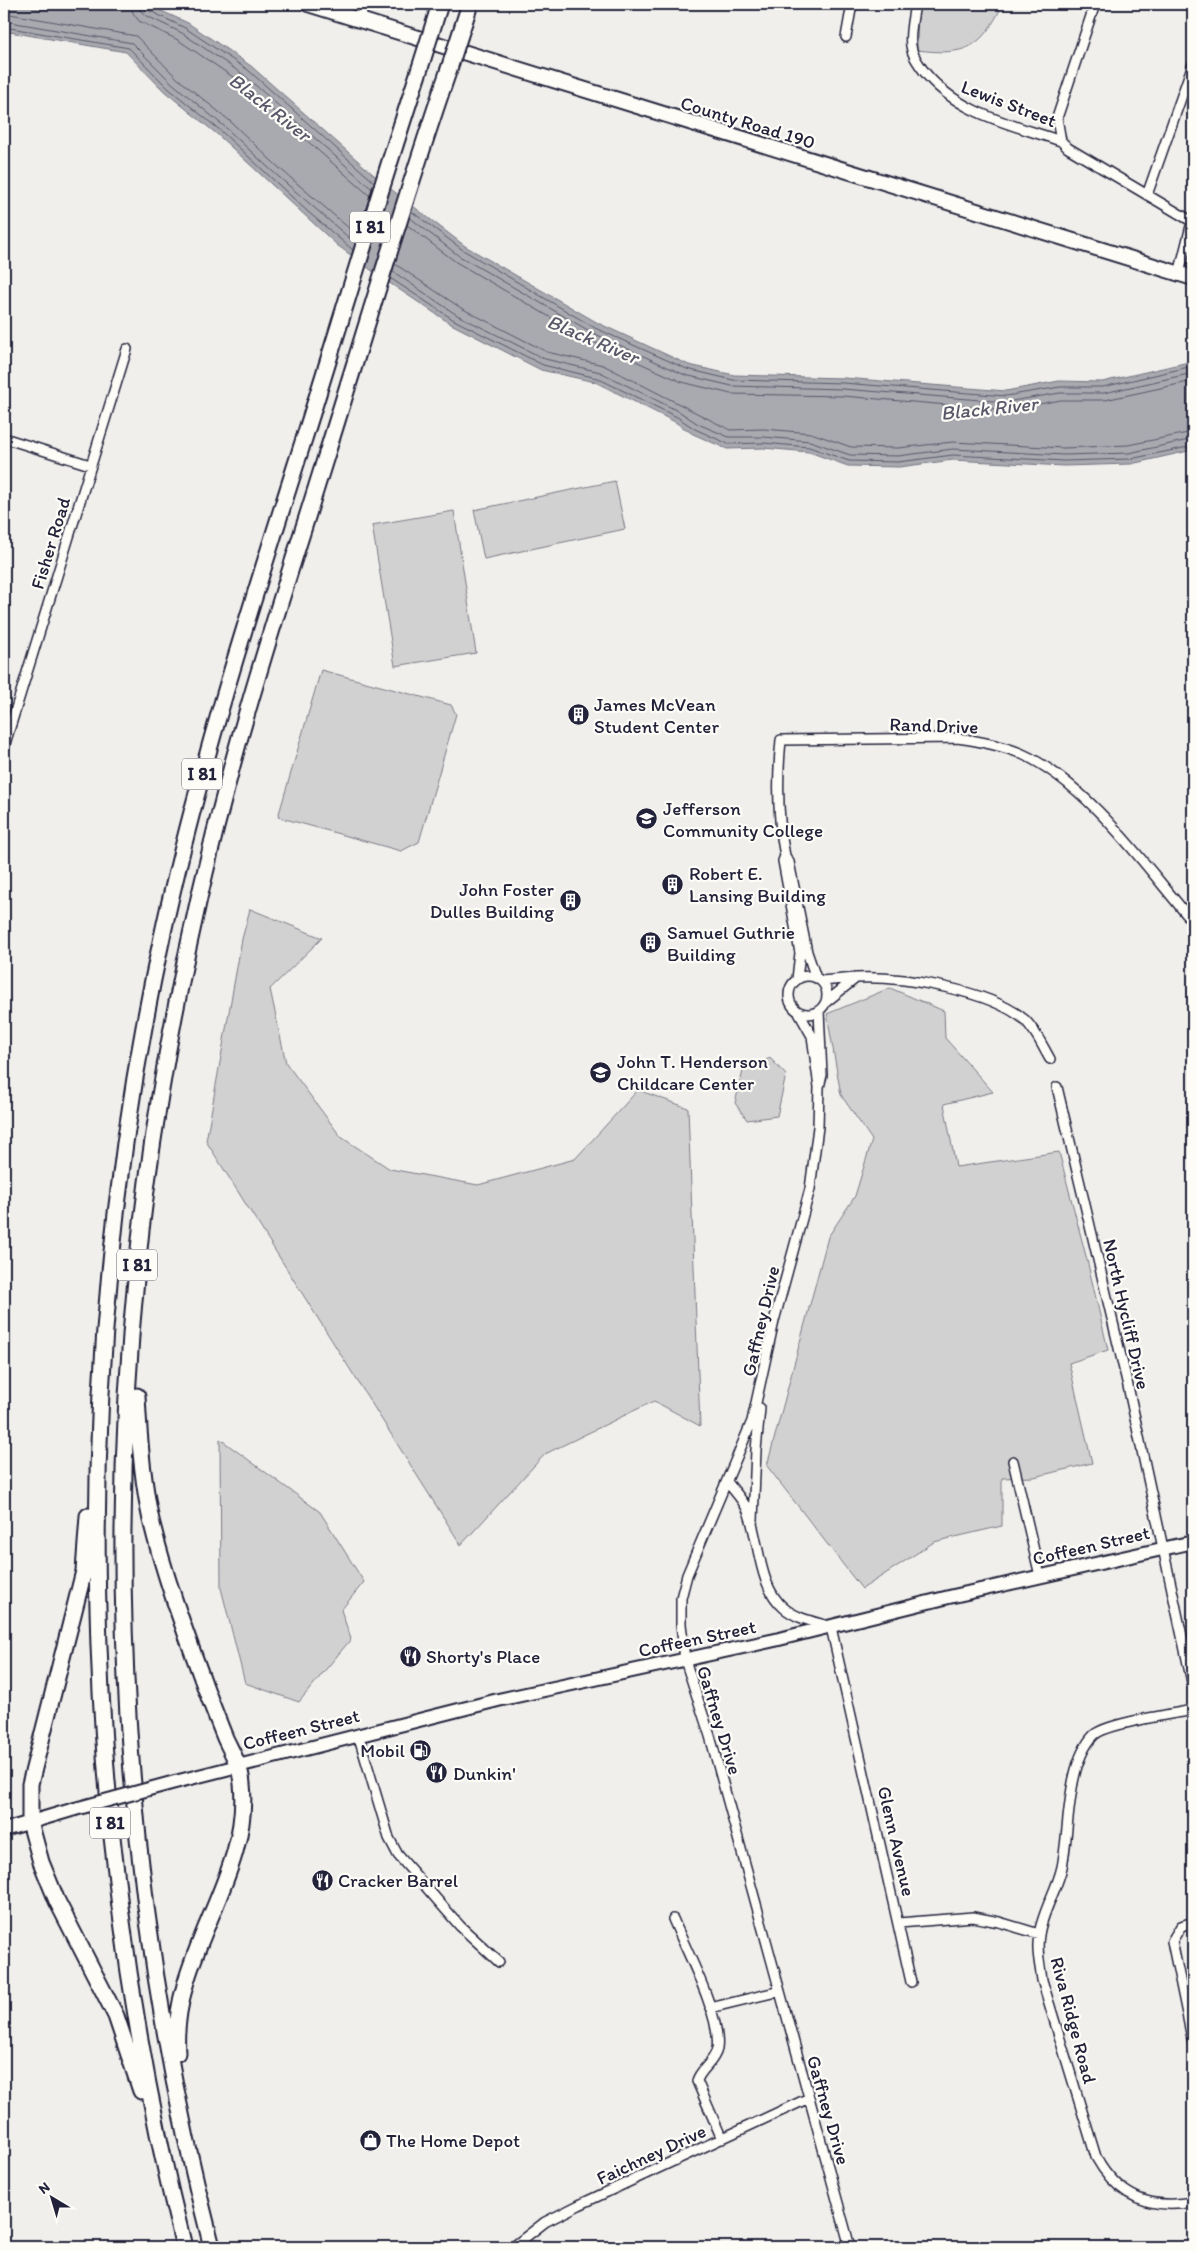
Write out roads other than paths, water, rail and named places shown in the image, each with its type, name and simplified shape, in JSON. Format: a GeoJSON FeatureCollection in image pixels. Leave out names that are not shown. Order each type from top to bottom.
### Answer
{"type":"FeatureCollection","features":[{"type":"Feature","properties":{"kind":"highway","name":"I 81"},"geometry":{"type":"LineString","coordinates":[[184,2247],[151,2102],[127,1956],[113,1849],[100,1682],[97,1507],[101,1393],[108,1293],[126,1137],[163,931],[192,810],[226,692],[389,161],[440,4]]}},
{"type":"Feature","properties":{"kind":"highway","name":"I 81"},"geometry":{"type":"LineString","coordinates":[[212,2247],[176,2086],[153,1954],[135,1793],[126,1678],[123,1511],[132,1328],[147,1180],[194,918],[233,762],[413,176],[470,4]]}},
{"type":"Feature","properties":{"kind":"highway"},"geometry":{"type":"LineString","coordinates":[[132,1328],[140,1448],[153,1527],[171,1590],[208,1694],[238,1764],[242,1784],[243,1818],[238,1843],[198,1945],[182,1998],[176,2033],[180,2080],[218,2247]]}},
{"type":"Feature","properties":{"kind":"highway"},"geometry":{"type":"LineString","coordinates":[[101,1393],[92,1435],[84,1571],[30,1784],[30,1822],[41,1862],[57,1901],[116,2016],[126,2043],[184,2247]]}},
{"type":"Feature","properties":{"kind":"main road","name":"County Road 190"},"geometry":{"type":"LineString","coordinates":[[308,4],[1193,278]]}},
{"type":"Feature","properties":{"kind":"main road","name":"Coffeen Street"},"geometry":{"type":"LineString","coordinates":[[4,1830],[238,1764],[498,1700],[831,1627],[1040,1576],[1193,1542]]}},
{"type":"Feature","properties":{"kind":"street"},"geometry":{"type":"LineString","coordinates":[[360,20],[364,4]]}},
{"type":"Feature","properties":{"kind":"street"},"geometry":{"type":"LineString","coordinates":[[846,37],[852,4]]}},
{"type":"Feature","properties":{"kind":"street","name":"Lewis Street"},"geometry":{"type":"LineString","coordinates":[[915,4],[911,48],[918,62],[933,83],[947,96],[967,108],[1061,141],[1068,148],[1193,222]]}},
{"type":"Feature","properties":{"kind":"street"},"geometry":{"type":"LineString","coordinates":[[1061,141],[1057,118],[1095,4]]}},
{"type":"Feature","properties":{"kind":"street"},"geometry":{"type":"LineString","coordinates":[[1147,195],[1193,64]]}},
{"type":"Feature","properties":{"kind":"street"},"geometry":{"type":"LineString","coordinates":[[1179,274],[1193,222]]}},
{"type":"Feature","properties":{"kind":"street","name":"Fisher Road"},"geometry":{"type":"LineString","coordinates":[[4,747],[127,350]]}},
{"type":"Feature","properties":{"kind":"street"},"geometry":{"type":"LineString","coordinates":[[4,438],[90,466]]}},
{"type":"Feature","properties":{"kind":"street","name":"Rand Drive"},"geometry":{"type":"LineString","coordinates":[[785,856],[777,810],[781,740],[957,738],[984,742],[1020,753],[1049,769],[1073,786],[1098,811],[1193,922]]}},
{"type":"Feature","properties":{"kind":"street"},"geometry":{"type":"LineString","coordinates":[[785,856],[783,861],[800,953],[797,980]]}},
{"type":"Feature","properties":{"kind":"street"},"geometry":{"type":"LineString","coordinates":[[785,856],[789,862],[809,961],[818,980],[826,991],[826,1002]]}},
{"type":"Feature","properties":{"kind":"street"},"geometry":{"type":"LineString","coordinates":[[856,978],[826,1002],[819,1011],[809,1015],[799,1013],[792,1006],[788,996],[791,986],[805,976],[818,980],[856,978],[887,977],[975,995],[996,1003],[1025,1021],[1037,1034],[1050,1059]]}},
{"type":"Feature","properties":{"kind":"street","name":"Gaffney Drive"},"geometry":{"type":"LineString","coordinates":[[819,1011],[822,1075],[819,1087]]}},
{"type":"Feature","properties":{"kind":"street","name":"Gaffney Drive"},"geometry":{"type":"LineString","coordinates":[[799,1013],[812,1036],[819,1087],[818,1127],[810,1189],[774,1321],[762,1386],[752,1421],[728,1483],[687,1575],[683,1590],[681,1624],[685,1660],[710,1736],[850,2247]]}},
{"type":"Feature","properties":{"kind":"street","name":"North Hycliff Drive"},"geometry":{"type":"LineString","coordinates":[[1057,1087],[1128,1386],[1193,1687]]}},
{"type":"Feature","properties":{"kind":"street"},"geometry":{"type":"LineString","coordinates":[[754,1532],[756,1450],[762,1386]]}},
{"type":"Feature","properties":{"kind":"street"},"geometry":{"type":"LineString","coordinates":[[1013,1461],[1040,1576]]}},
{"type":"Feature","properties":{"kind":"street"},"geometry":{"type":"LineString","coordinates":[[728,1483],[747,1510],[766,1579],[774,1597],[785,1609],[831,1627]]}},
{"type":"Feature","properties":{"kind":"street","name":"Glenn Avenue"},"geometry":{"type":"LineString","coordinates":[[831,1627],[899,1923],[973,1917],[999,1922],[1039,1934]]}},
{"type":"Feature","properties":{"kind":"street","name":"Riva Ridge Road"},"geometry":{"type":"LineString","coordinates":[[1193,1710],[1131,1722],[1099,1732],[1081,1753],[1072,1798],[1062,1868],[1039,1934],[1038,1957],[1042,1980],[1096,2157],[1102,2168],[1118,2186],[1134,2197],[1151,2204],[1193,2202]]}},
{"type":"Feature","properties":{"kind":"street"},"geometry":{"type":"LineString","coordinates":[[358,1734],[389,1838],[398,1855],[460,1926],[499,1962]]}},
{"type":"Feature","properties":{"kind":"street"},"geometry":{"type":"LineString","coordinates":[[673,1919],[710,2008],[718,2036],[717,2050],[712,2062],[698,2077],[697,2081],[722,2139]]}},
{"type":"Feature","properties":{"kind":"street"},"geometry":{"type":"LineString","coordinates":[[1193,1922],[1182,1926],[1175,1933],[1172,1941],[1193,2043]]}},
{"type":"Feature","properties":{"kind":"street"},"geometry":{"type":"LineString","coordinates":[[899,1923],[911,1982]]}},
{"type":"Feature","properties":{"kind":"street"},"geometry":{"type":"LineString","coordinates":[[710,2008],[780,1991]]}},
{"type":"Feature","properties":{"kind":"street","name":"Faichney Drive"},"geometry":{"type":"LineString","coordinates":[[513,2247],[554,2218],[809,2098]]}},
{"type":"Feature","properties":{"kind":"water","name":"Black River"},"geometry":{"type":"Polygon","coordinates":[[[4,4],[146,4],[188,23],[251,66],[383,183],[465,246],[598,323],[689,365],[734,375],[844,378],[1006,391],[1059,381],[1102,382],[1193,361],[1193,450],[1131,464],[1064,466],[953,460],[899,467],[848,466],[809,452],[763,448],[727,449],[693,434],[675,422],[595,382],[541,370],[451,324],[337,245],[218,135],[164,91],[126,52],[4,31],[4,4]]]}},
{"type":"Feature","properties":{"kind":"place","name":"James McVean Student Center"},"geometry":{"type":"Point","coordinates":[578,715]}},
{"type":"Feature","properties":{"kind":"place","name":"Jefferson Community College"},"geometry":{"type":"Point","coordinates":[647,819]}},
{"type":"Feature","properties":{"kind":"place","name":"Robert E. Lansing Building"},"geometry":{"type":"Point","coordinates":[673,884]}},
{"type":"Feature","properties":{"kind":"place","name":"John Foster Dulles Building"},"geometry":{"type":"Point","coordinates":[570,900]}},
{"type":"Feature","properties":{"kind":"place","name":"Samuel Guthrie Building"},"geometry":{"type":"Point","coordinates":[651,943]}},
{"type":"Feature","properties":{"kind":"place","name":"John T. Henderson Childcare Center"},"geometry":{"type":"Point","coordinates":[601,1072]}},
{"type":"Feature","properties":{"kind":"place","name":"Shorty's Place"},"geometry":{"type":"Point","coordinates":[410,1656]}},
{"type":"Feature","properties":{"kind":"place","name":"Mobil"},"geometry":{"type":"Point","coordinates":[421,1750]}},
{"type":"Feature","properties":{"kind":"place","name":"Dunkin'"},"geometry":{"type":"Point","coordinates":[437,1773]}},
{"type":"Feature","properties":{"kind":"place","name":"Cracker Barrel"},"geometry":{"type":"Point","coordinates":[322,1880]}},
{"type":"Feature","properties":{"kind":"place","name":"The Home Depot"},"geometry":{"type":"Point","coordinates":[370,2140]}}]}
